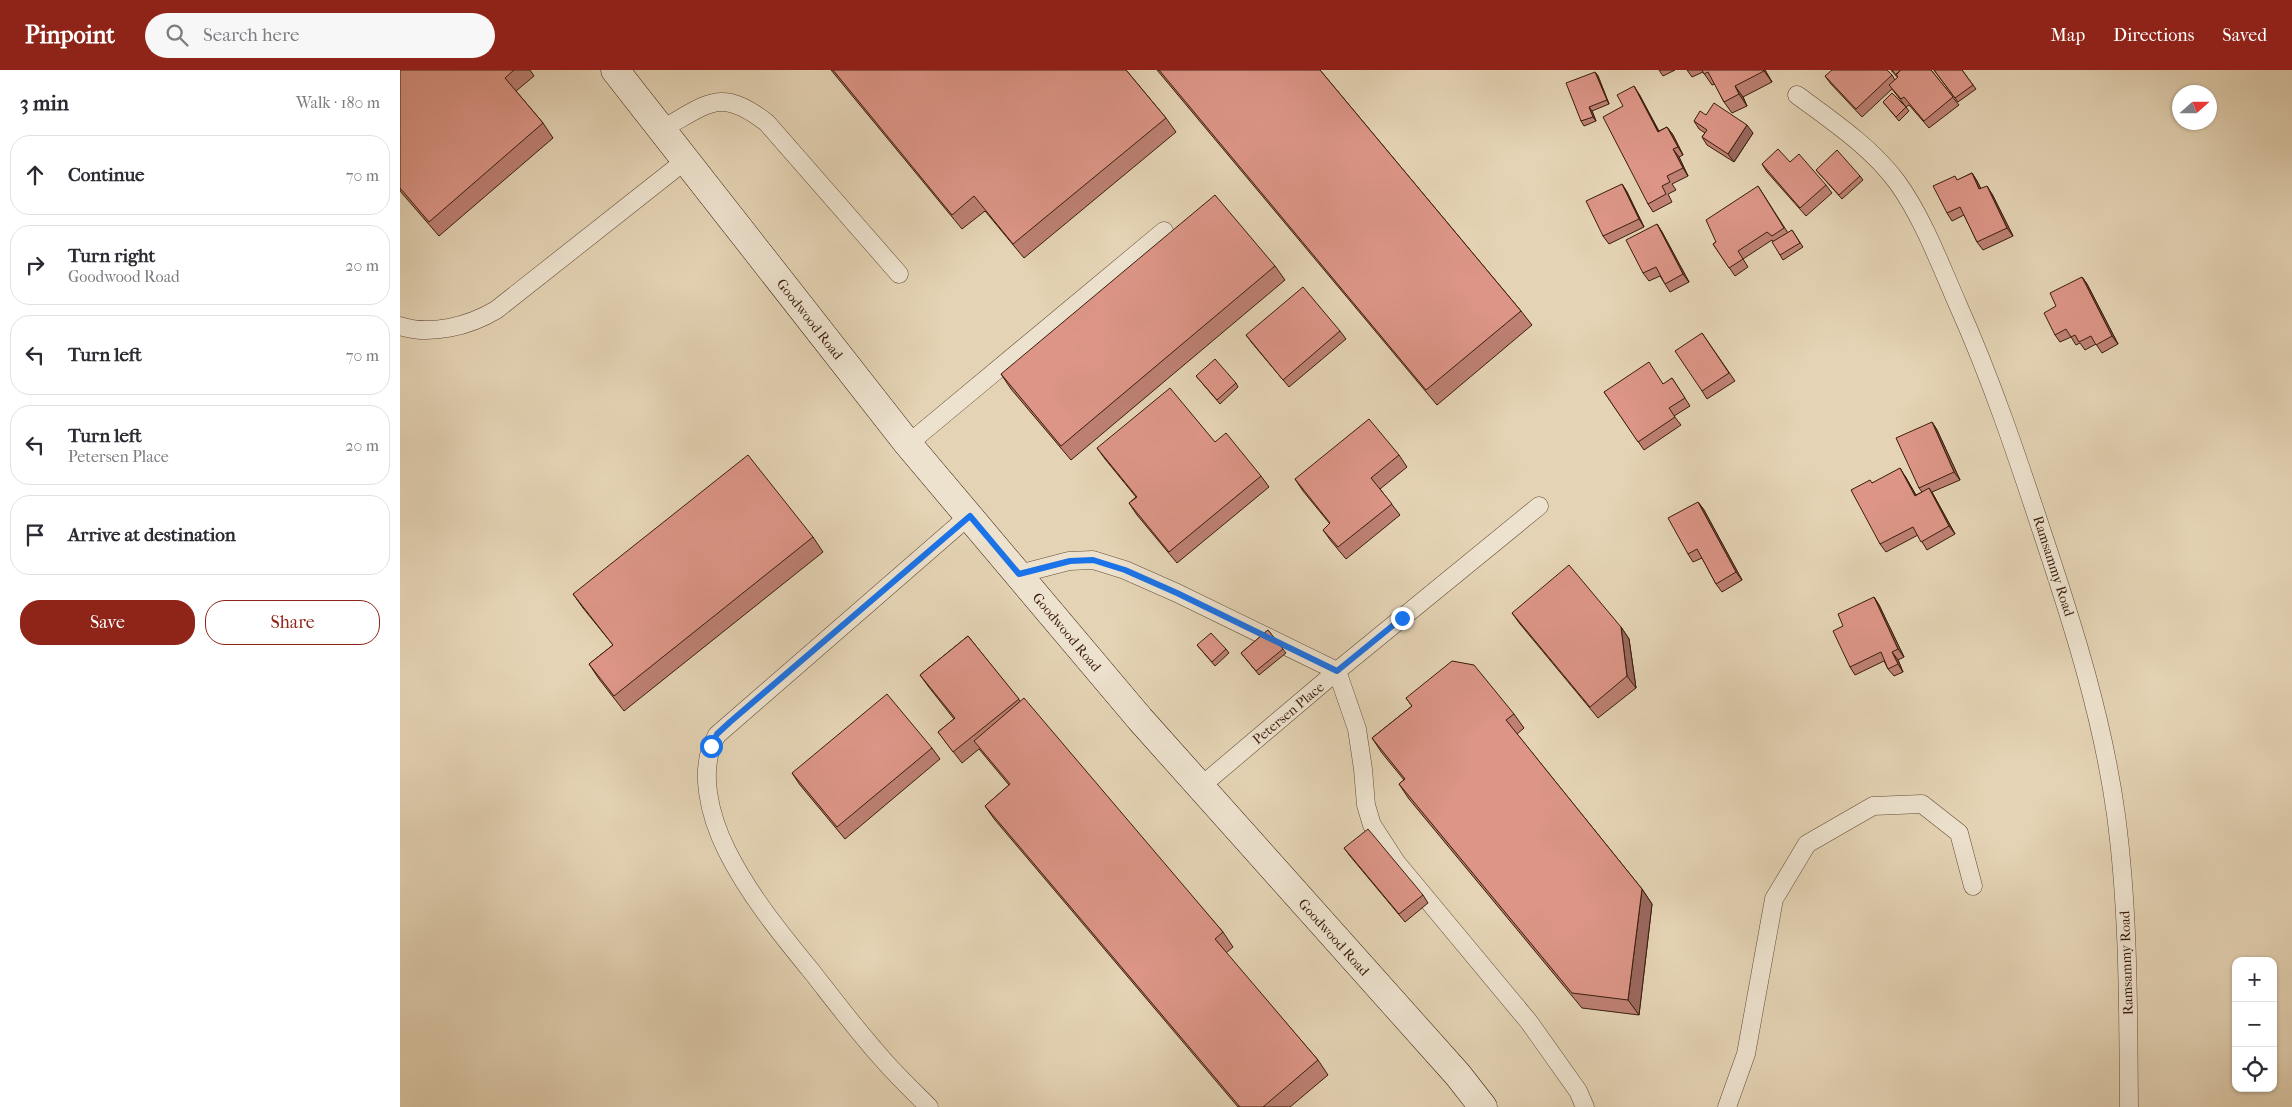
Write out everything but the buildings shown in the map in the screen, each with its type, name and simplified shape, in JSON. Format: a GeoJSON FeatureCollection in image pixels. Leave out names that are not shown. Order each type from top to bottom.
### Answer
{"type":"FeatureCollection","features":[{"type":"Feature","properties":{"kind":"street","name":"Goodwood Road"},"geometry":{"type":"LineString","coordinates":[[615,70],[908,444],[1140,719],[1458,1075],[1483,1107]]}},
{"type":"Feature","properties":{"kind":"lane","name":"Ramsammy Road"},"geometry":{"type":"LineString","coordinates":[[1797,95],[1870,152],[1897,182],[1911,205],[1974,342],[2005,420],[2072,622],[2103,745],[2117,823],[2125,910],[2129,1107]]}},
{"type":"Feature","properties":{"kind":"lane"},"geometry":{"type":"LineString","coordinates":[[662,129],[715,102],[729,101],[744,107],[767,123],[899,274]]}},
{"type":"Feature","properties":{"kind":"lane"},"geometry":{"type":"LineString","coordinates":[[400,326],[410,329],[447,328],[480,320],[496,310],[686,160]]}},
{"type":"Feature","properties":{"kind":"lane"},"geometry":{"type":"LineString","coordinates":[[908,444],[1164,231]]}},
{"type":"Feature","properties":{"kind":"lane","name":"Petersen Place"},"geometry":{"type":"LineString","coordinates":[[1200,787],[1337,671],[1540,506]]}},
{"type":"Feature","properties":{"kind":"lane"},"geometry":{"type":"LineString","coordinates":[[929,1107],[879,1055],[786,940],[748,888],[727,851],[716,826],[710,804],[707,781],[711,746],[717,734],[970,516]]}},
{"type":"Feature","properties":{"kind":"lane"},"geometry":{"type":"LineString","coordinates":[[1019,574],[1070,561],[1093,560],[1125,570],[1177,593],[1337,671],[1356,729],[1363,769],[1366,806],[1372,825],[1396,862],[1529,1022],[1578,1091],[1585,1107]]}},
{"type":"Feature","properties":{"kind":"lane"},"geometry":{"type":"LineString","coordinates":[[1727,1107],[1746,1054],[1774,899],[1807,844],[1873,806],[1922,804],[1959,833],[1973,886]]}},
{"type":"Feature","properties":{"kind":"route"},"geometry":{"type":"LineString","coordinates":[[711,746],[717,734],[730,722],[970,516],[1019,574],[1070,561],[1093,560],[1125,570],[1177,593],[1337,671],[1402,618]]}}]}
